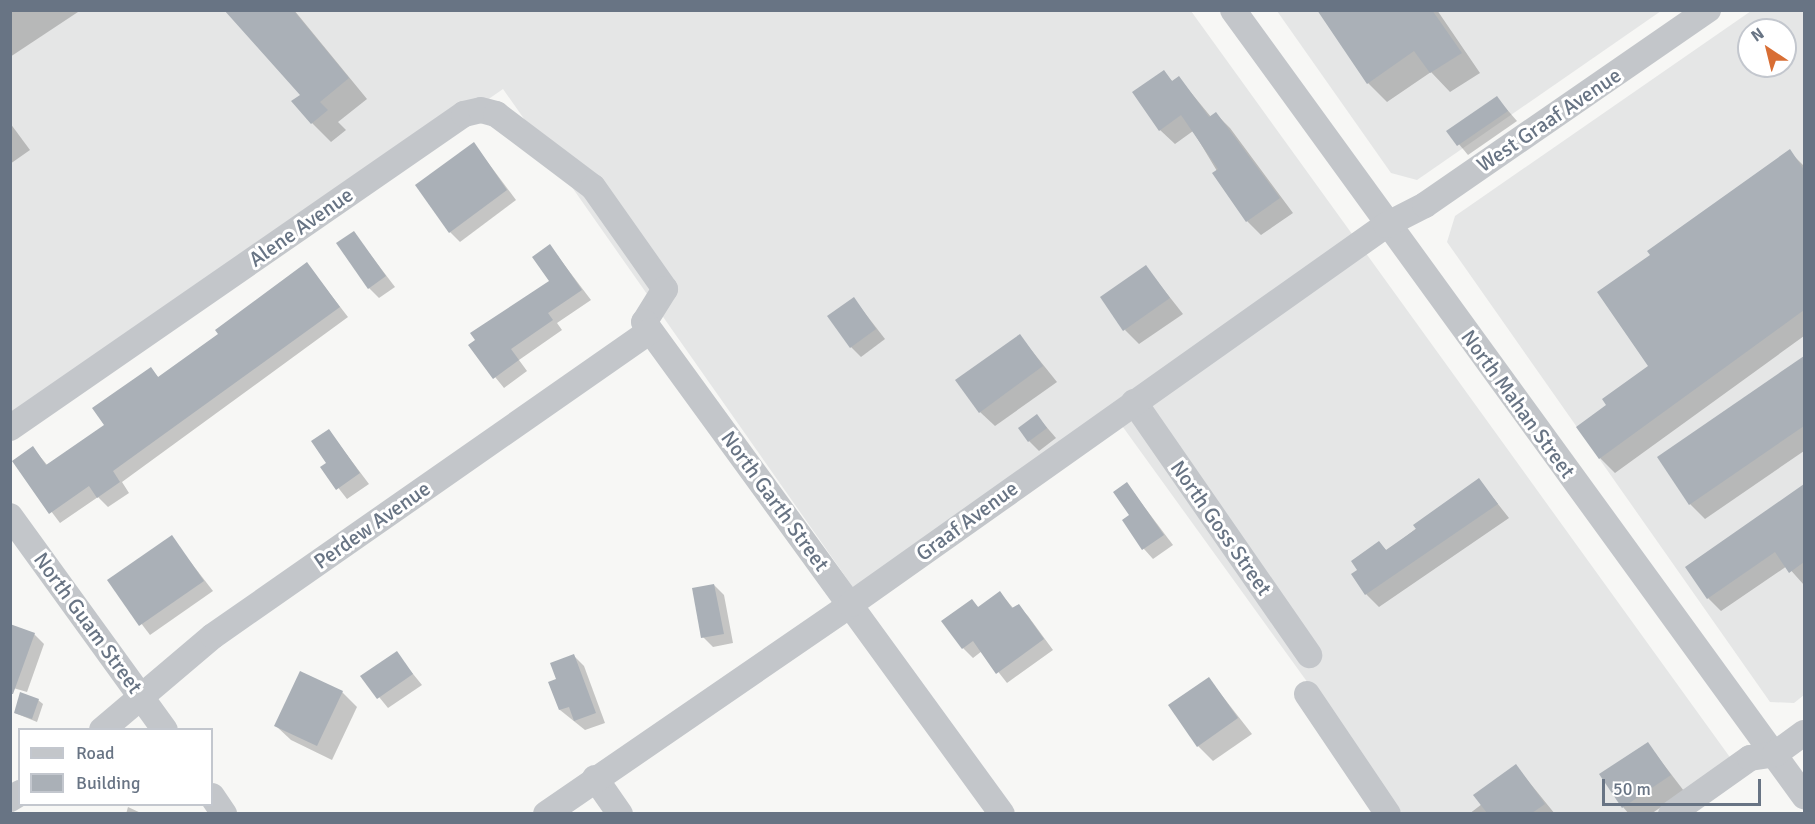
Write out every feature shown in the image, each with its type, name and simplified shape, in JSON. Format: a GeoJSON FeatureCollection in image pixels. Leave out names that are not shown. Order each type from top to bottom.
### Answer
{"type":"FeatureCollection","features":[{"type":"Feature","properties":{"kind":"street","name":"North Mahan Street"},"geometry":{"type":"LineString","coordinates":[[1233,10],[1386,225],[1804,796]]}},
{"type":"Feature","properties":{"kind":"street","name":"West Graaf Avenue"},"geometry":{"type":"LineString","coordinates":[[1386,225],[1425,205],[1708,10]]}},
{"type":"Feature","properties":{"kind":"street","name":"Alene Avenue"},"geometry":{"type":"LineString","coordinates":[[10,428],[464,114],[481,110],[496,114],[593,187],[665,289],[644,322],[650,332]]}},
{"type":"Feature","properties":{"kind":"street","name":"Graaf Avenue"},"geometry":{"type":"LineString","coordinates":[[546,813],[851,604],[1386,225]]}},
{"type":"Feature","properties":{"kind":"street","name":"North Garth Street"},"geometry":{"type":"LineString","coordinates":[[650,332],[1002,813]]}},
{"type":"Feature","properties":{"kind":"street","name":"Perdew Avenue"},"geometry":{"type":"LineString","coordinates":[[103,728],[142,698],[213,636],[650,332]]}},
{"type":"Feature","properties":{"kind":"street","name":"North Goss Street"},"geometry":{"type":"LineString","coordinates":[[1134,402],[1309,655]]}},
{"type":"Feature","properties":{"kind":"street","name":"North Guam Street"},"geometry":{"type":"LineString","coordinates":[[10,516],[164,728]]}},
{"type":"Feature","properties":{"kind":"street"},"geometry":{"type":"LineString","coordinates":[[1306,694],[1388,813]]}},
{"type":"Feature","properties":{"kind":"street"},"geometry":{"type":"LineString","coordinates":[[1671,813],[1750,758],[1775,754],[1804,733]]}},
{"type":"Feature","properties":{"kind":"street"},"geometry":{"type":"LineString","coordinates":[[595,778],[620,813]]}},
{"type":"Feature","properties":{"kind":"street"},"geometry":{"type":"LineString","coordinates":[[213,797],[224,813]]}},
{"type":"Feature","properties":{"kind":"shaded area"},"geometry":{"type":"Polygon","coordinates":[[[11,11],[1191,11],[1737,767],[1669,813],[1402,813],[1120,423],[864,603],[503,89],[11,432],[11,11]]]}},
{"type":"Feature","properties":{"kind":"shaded area"},"geometry":{"type":"Polygon","coordinates":[[[1277,11],[1661,11],[1417,180],[1391,173],[1277,11]]]}},
{"type":"Feature","properties":{"kind":"shaded area"},"geometry":{"type":"Polygon","coordinates":[[[1751,11],[1804,11],[1804,695],[1794,703],[1770,702],[1447,242],[1455,216],[1737,21],[1737,78],[1797,78],[1797,18],[1741,18],[1751,11]]]}},
{"type":"Feature","properties":{"kind":"building"},"geometry":{"type":"Polygon","coordinates":[[[224,10],[293,10],[349,78],[320,102],[328,110],[311,124],[291,101],[300,95],[224,10]]]}},
{"type":"Feature","properties":{"kind":"building"},"geometry":{"type":"Polygon","coordinates":[[[1317,10],[1432,10],[1462,53],[1430,73],[1414,51],[1367,84],[1317,10]]]}},
{"type":"Feature","properties":{"kind":"building"},"geometry":{"type":"Polygon","coordinates":[[[1164,70],[1172,81],[1179,76],[1209,117],[1216,112],[1280,198],[1246,222],[1212,173],[1218,169],[1181,115],[1159,131],[1132,92],[1164,70]]]}},
{"type":"Feature","properties":{"kind":"building"},"geometry":{"type":"Polygon","coordinates":[[[1497,96],[1508,111],[1457,146],[1446,131],[1497,96]]]}},
{"type":"Feature","properties":{"kind":"building"},"geometry":{"type":"Polygon","coordinates":[[[474,142],[507,190],[449,233],[415,185],[474,142]]]}},
{"type":"Feature","properties":{"kind":"building"},"geometry":{"type":"Polygon","coordinates":[[[1790,149],[1804,170],[1804,310],[1599,459],[1576,427],[1606,405],[1602,399],[1648,366],[1597,292],[1650,255],[1647,251],[1790,149]]]}},
{"type":"Feature","properties":{"kind":"building"},"geometry":{"type":"Polygon","coordinates":[[[354,231],[386,276],[368,289],[336,243],[354,231]]]}},
{"type":"Feature","properties":{"kind":"building"},"geometry":{"type":"Polygon","coordinates":[[[550,244],[582,290],[548,313],[553,320],[511,349],[519,360],[493,379],[468,345],[475,340],[470,333],[549,281],[532,257],[550,244]]]}},
{"type":"Feature","properties":{"kind":"building"},"geometry":{"type":"Polygon","coordinates":[[[307,262],[340,307],[113,471],[120,482],[97,498],[89,486],[49,514],[12,461],[33,446],[46,465],[104,425],[92,408],[151,367],[158,377],[218,334],[215,330],[307,262]]]}},
{"type":"Feature","properties":{"kind":"building"},"geometry":{"type":"Polygon","coordinates":[[[1146,265],[1170,298],[1123,331],[1100,297],[1146,265]]]}},
{"type":"Feature","properties":{"kind":"building"},"geometry":{"type":"Polygon","coordinates":[[[854,297],[876,329],[850,348],[827,316],[854,297]]]}},
{"type":"Feature","properties":{"kind":"building"},"geometry":{"type":"Polygon","coordinates":[[[1020,334],[1043,366],[979,413],[955,380],[1020,334]]]}},
{"type":"Feature","properties":{"kind":"building"},"geometry":{"type":"Polygon","coordinates":[[[1804,356],[1804,426],[1689,505],[1657,457],[1804,356]]]}},
{"type":"Feature","properties":{"kind":"building"},"geometry":{"type":"Polygon","coordinates":[[[1037,414],[1047,428],[1028,442],[1018,428],[1037,414]]]}},
{"type":"Feature","properties":{"kind":"building"},"geometry":{"type":"Polygon","coordinates":[[[329,429],[360,473],[336,490],[320,467],[326,463],[311,441],[329,429]]]}},
{"type":"Feature","properties":{"kind":"building"},"geometry":{"type":"Polygon","coordinates":[[[1479,478],[1498,504],[1365,595],[1351,574],[1357,570],[1351,561],[1379,541],[1386,550],[1416,529],[1413,525],[1479,478]]]}},
{"type":"Feature","properties":{"kind":"building"},"geometry":{"type":"Polygon","coordinates":[[[1127,482],[1164,535],[1142,550],[1122,520],[1129,515],[1113,492],[1127,482]]]}},
{"type":"Feature","properties":{"kind":"building"},"geometry":{"type":"Polygon","coordinates":[[[1804,484],[1804,562],[1789,573],[1775,552],[1707,599],[1685,567],[1804,484]]]}},
{"type":"Feature","properties":{"kind":"building"},"geometry":{"type":"Polygon","coordinates":[[[172,535],[204,581],[139,626],[107,580],[172,535]]]}},
{"type":"Feature","properties":{"kind":"building"},"geometry":{"type":"Polygon","coordinates":[[[714,584],[724,634],[701,638],[692,588],[714,584]]]}},
{"type":"Feature","properties":{"kind":"building"},"geometry":{"type":"Polygon","coordinates":[[[1000,591],[1012,608],[1019,604],[1044,639],[996,674],[973,641],[962,649],[941,621],[972,599],[978,607],[1000,591]]]}},
{"type":"Feature","properties":{"kind":"building"},"geometry":{"type":"Polygon","coordinates":[[[10,624],[35,633],[13,694],[10,694],[10,624]]]}},
{"type":"Feature","properties":{"kind":"building"},"geometry":{"type":"Polygon","coordinates":[[[397,651],[413,674],[377,699],[360,676],[397,651]]]}},
{"type":"Feature","properties":{"kind":"building"},"geometry":{"type":"Polygon","coordinates":[[[574,654],[596,713],[574,721],[569,707],[559,710],[548,682],[556,679],[550,663],[574,654]]]}},
{"type":"Feature","properties":{"kind":"building"},"geometry":{"type":"Polygon","coordinates":[[[300,671],[343,691],[317,746],[274,726],[300,671]]]}},
{"type":"Feature","properties":{"kind":"building"},"geometry":{"type":"Polygon","coordinates":[[[1209,677],[1238,718],[1197,747],[1168,705],[1209,677]]]}},
{"type":"Feature","properties":{"kind":"building"},"geometry":{"type":"Polygon","coordinates":[[[20,692],[39,699],[32,719],[14,713],[20,692]]]}},
{"type":"Feature","properties":{"kind":"building"},"geometry":{"type":"Polygon","coordinates":[[[1648,742],[1671,775],[1622,808],[1599,774],[1648,742]]]}},
{"type":"Feature","properties":{"kind":"building"},"geometry":{"type":"Polygon","coordinates":[[[1516,764],[1545,804],[1532,813],[1487,813],[1473,795],[1516,764]]]}}]}
